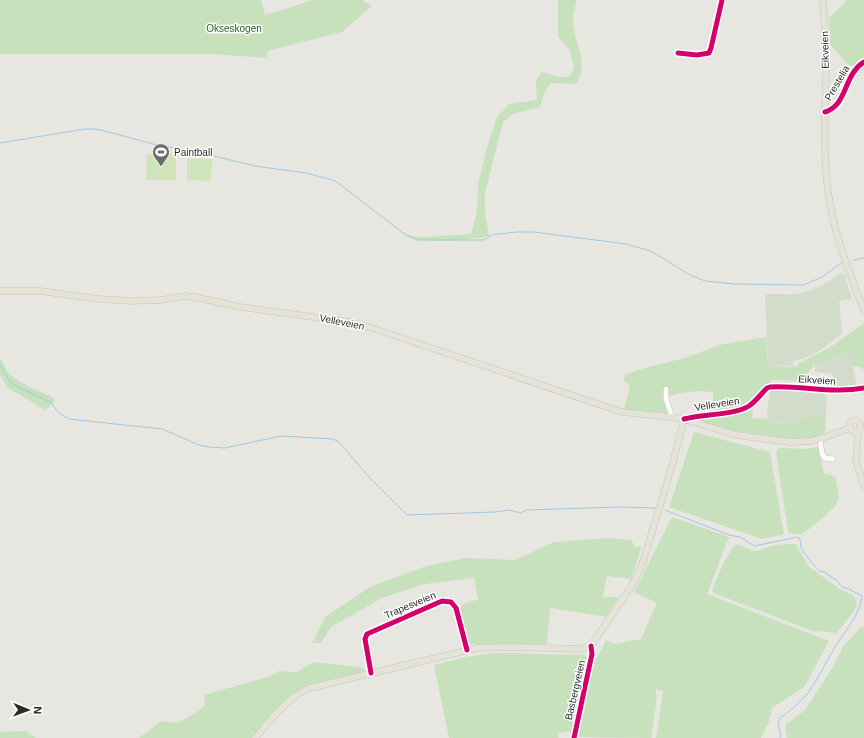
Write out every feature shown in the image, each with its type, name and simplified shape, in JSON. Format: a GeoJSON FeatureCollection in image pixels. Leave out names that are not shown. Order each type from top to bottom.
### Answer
{"type":"FeatureCollection","features":[{"type":"Feature","properties":{"kind":"main road","name":"Eikveien"},"geometry":{"type":"LineString","coordinates":[[823,0],[825,30],[826,164],[830,201],[841,245],[864,310]]}},
{"type":"Feature","properties":{"kind":"main road","name":"Velleveien"},"geometry":{"type":"LineString","coordinates":[[0,291],[40,291],[131,302],[161,300],[185,296],[241,307],[350,322],[391,334],[615,410],[634,414],[684,419],[722,432],[751,438],[800,442],[820,439],[850,428]]}},
{"type":"Feature","properties":{"kind":"main road"},"geometry":{"type":"LineString","coordinates":[[864,418],[859,423],[860,427],[857,431],[856,455],[856,461],[864,486]]}},
{"type":"Feature","properties":{"kind":"main road","name":"Basbergveien"},"geometry":{"type":"LineString","coordinates":[[255,738],[288,702],[301,692],[315,686],[467,650],[496,647],[582,648],[591,646],[631,587],[642,565],[672,466],[684,419]]}},
{"type":"Feature","properties":{"kind":"main road"},"geometry":{"type":"LineString","coordinates":[[857,431],[852,431],[850,424],[855,421],[859,423]]}},
{"type":"Feature","properties":{"kind":"street"},"geometry":{"type":"LineString","coordinates":[[678,53],[697,55],[709,53],[712,48],[722,0]]}},
{"type":"Feature","properties":{"kind":"street","name":"Prestelia"},"geometry":{"type":"LineString","coordinates":[[825,112],[833,108],[838,103],[855,69],[864,62]]}},
{"type":"Feature","properties":{"kind":"street"},"geometry":{"type":"LineString","coordinates":[[846,86],[841,87],[837,85],[837,79],[840,76],[850,77]]}},
{"type":"Feature","properties":{"kind":"street","name":"Prestelia"},"geometry":{"type":"LineString","coordinates":[[825,101],[830,103],[838,103]]}},
{"type":"Feature","properties":{"kind":"street","name":"Eikveien"},"geometry":{"type":"LineString","coordinates":[[768,387],[818,388],[837,391],[864,388]]}},
{"type":"Feature","properties":{"kind":"street","name":"Velleveien"},"geometry":{"type":"LineString","coordinates":[[684,419],[694,416],[742,410],[750,406],[768,387]]}},
{"type":"Feature","properties":{"kind":"street"},"geometry":{"type":"LineString","coordinates":[[666,389],[666,399],[672,417]]}},
{"type":"Feature","properties":{"kind":"street"},"geometry":{"type":"LineString","coordinates":[[820,439],[822,454],[825,458],[833,459]]}},
{"type":"Feature","properties":{"kind":"street","name":"Trapesveien"},"geometry":{"type":"LineString","coordinates":[[371,673],[365,639],[367,634],[442,601],[451,602],[456,608],[467,650]]}},
{"type":"Feature","properties":{"kind":"street","name":"Basbergveien"},"geometry":{"type":"LineString","coordinates":[[574,738],[592,654],[591,646]]}},
{"type":"Feature","properties":{"kind":"green space","name":"Okseskogen"},"geometry":{"type":"Polygon","coordinates":[[[0,0],[261,0],[265,15],[313,0],[362,0],[372,6],[342,32],[268,51],[266,58],[212,54],[0,54],[0,0]]]}},
{"type":"Feature","properties":{"kind":"green space"},"geometry":{"type":"Polygon","coordinates":[[[558,0],[577,0],[573,19],[575,36],[581,60],[580,76],[576,84],[551,83],[545,91],[540,107],[513,114],[503,122],[485,193],[485,212],[489,236],[469,239],[421,240],[402,236],[425,237],[471,234],[477,212],[478,184],[497,117],[509,104],[537,100],[536,80],[542,72],[559,77],[569,77],[574,68],[570,51],[558,37],[558,0]]]}},
{"type":"Feature","properties":{"kind":"green space"},"geometry":{"type":"Polygon","coordinates":[[[846,0],[864,0],[864,70],[861,71],[847,64],[830,44],[829,18],[846,2],[846,0]]]}},
{"type":"Feature","properties":{"kind":"green space","name":"Paintball"},"geometry":{"type":"Polygon","coordinates":[[[147,154],[176,155],[176,180],[146,180],[147,154]]]}},
{"type":"Feature","properties":{"kind":"green space","name":"Paintball"},"geometry":{"type":"Polygon","coordinates":[[[187,159],[212,159],[211,181],[187,180],[187,159]]]}},
{"type":"Feature","properties":{"kind":"green space"},"geometry":{"type":"Polygon","coordinates":[[[841,273],[844,274],[852,299],[839,301],[842,333],[813,354],[794,360],[792,366],[768,365],[765,295],[796,294],[809,291],[825,284],[841,273]]]}},
{"type":"Feature","properties":{"kind":"green space"},"geometry":{"type":"Polygon","coordinates":[[[864,323],[864,371],[861,367],[853,366],[849,353],[828,358],[830,365],[815,364],[802,381],[771,380],[769,389],[753,405],[752,418],[767,419],[769,423],[781,424],[798,418],[818,417],[826,410],[825,433],[813,438],[797,440],[726,430],[699,421],[698,417],[713,412],[713,392],[687,392],[662,398],[668,413],[624,410],[630,385],[624,382],[625,374],[685,358],[719,345],[766,337],[768,365],[787,367],[797,366],[832,346],[864,323]]]}},
{"type":"Feature","properties":{"kind":"green space"},"geometry":{"type":"Polygon","coordinates":[[[850,353],[857,386],[836,388],[832,373],[815,372],[815,364],[829,364],[828,358],[850,353]]]}},
{"type":"Feature","properties":{"kind":"green space"},"geometry":{"type":"Polygon","coordinates":[[[0,358],[9,374],[29,387],[53,397],[55,402],[45,410],[7,387],[0,374],[0,358]]]}},
{"type":"Feature","properties":{"kind":"green space"},"geometry":{"type":"Polygon","coordinates":[[[778,388],[824,391],[827,399],[826,410],[818,417],[798,418],[793,424],[769,423],[767,416],[770,389],[778,388]]]}},
{"type":"Feature","properties":{"kind":"green space"},"geometry":{"type":"Polygon","coordinates":[[[694,432],[770,452],[784,534],[762,539],[669,507],[694,432]]]}},
{"type":"Feature","properties":{"kind":"green space"},"geometry":{"type":"Polygon","coordinates":[[[818,447],[824,474],[831,475],[836,478],[838,494],[837,503],[804,533],[789,533],[776,452],[778,448],[805,449],[818,447]]]}},
{"type":"Feature","properties":{"kind":"green space"},"geometry":{"type":"Polygon","coordinates":[[[672,517],[729,537],[707,594],[829,641],[804,687],[772,708],[769,722],[761,738],[656,738],[663,691],[655,689],[657,697],[651,738],[579,737],[577,732],[591,670],[606,640],[614,644],[641,639],[657,603],[634,592],[672,517]]]}},
{"type":"Feature","properties":{"kind":"green space"},"geometry":{"type":"Polygon","coordinates":[[[609,538],[632,540],[634,547],[642,546],[631,579],[607,576],[603,597],[619,597],[606,617],[550,608],[547,644],[470,644],[460,611],[464,604],[478,600],[474,578],[425,584],[382,598],[331,627],[321,643],[312,643],[325,617],[370,587],[426,566],[466,558],[515,560],[554,542],[609,538]]]}},
{"type":"Feature","properties":{"kind":"green space"},"geometry":{"type":"Polygon","coordinates":[[[796,544],[808,566],[840,589],[854,596],[857,601],[856,608],[836,634],[813,631],[716,594],[712,591],[726,558],[736,545],[740,545],[754,551],[774,545],[796,544]]]}},
{"type":"Feature","properties":{"kind":"green space"},"geometry":{"type":"Polygon","coordinates":[[[863,625],[864,738],[787,738],[785,725],[805,710],[833,667],[844,645],[863,625]]]}},
{"type":"Feature","properties":{"kind":"green space"},"geometry":{"type":"Polygon","coordinates":[[[493,653],[585,655],[589,658],[574,731],[559,733],[558,738],[449,738],[434,665],[466,657],[493,653]]]}},
{"type":"Feature","properties":{"kind":"green space"},"geometry":{"type":"Polygon","coordinates":[[[314,662],[359,667],[366,671],[302,687],[285,701],[252,738],[139,738],[161,721],[177,723],[195,713],[205,706],[204,695],[271,676],[279,671],[297,672],[314,662]]]}},
{"type":"Feature","properties":{"kind":"green space"},"geometry":{"type":"Polygon","coordinates":[[[26,731],[36,738],[0,738],[0,732],[26,731]]]}},
{"type":"Feature","properties":{"kind":"waterway"},"geometry":{"type":"LineString","coordinates":[[0,143],[85,129],[95,129],[157,145],[193,151],[255,166],[306,173],[329,179],[337,182],[403,233],[417,240],[484,240],[492,235],[498,234],[534,232],[626,244],[651,251],[690,275],[705,281],[735,284],[804,285],[824,276],[842,262]]}},
{"type":"Feature","properties":{"kind":"waterway"},"geometry":{"type":"LineString","coordinates":[[853,260],[864,258]]}},
{"type":"Feature","properties":{"kind":"waterway"},"geometry":{"type":"LineString","coordinates":[[0,365],[9,380],[16,386],[50,402],[59,413],[69,419],[162,429],[199,445],[209,447],[225,448],[281,436],[333,439],[339,442],[370,478],[407,515],[495,512],[509,510],[521,513],[526,510],[621,507],[655,508]]}},
{"type":"Feature","properties":{"kind":"waterway"},"geometry":{"type":"LineString","coordinates":[[665,510],[729,535],[740,537],[754,546],[798,537],[804,553],[819,571],[824,572],[836,580],[843,588],[847,588],[862,596],[861,603],[852,623],[835,647],[812,688],[805,697],[780,718],[778,725],[781,735],[780,738]]}},
{"type":"Feature","properties":{"kind":"cycle path"},"geometry":{"type":"LineString","coordinates":[[678,53],[697,55],[709,53],[722,0]]}},
{"type":"Feature","properties":{"kind":"cycle path"},"geometry":{"type":"LineString","coordinates":[[825,112],[838,103],[852,74],[864,62]]}},
{"type":"Feature","properties":{"kind":"cycle path"},"geometry":{"type":"LineString","coordinates":[[684,419],[727,413],[743,409],[752,404],[767,388],[770,387],[829,390],[852,390],[864,388]]}},
{"type":"Feature","properties":{"kind":"cycle path"},"geometry":{"type":"LineString","coordinates":[[371,673],[365,639],[367,634],[442,601],[451,602],[456,608],[467,650]]}},
{"type":"Feature","properties":{"kind":"cycle path"},"geometry":{"type":"LineString","coordinates":[[574,738],[592,654],[591,646]]}},
{"type":"Feature","properties":{"kind":"place","name":"Paintball"},"geometry":{"type":"Point","coordinates":[161,167]}}]}
